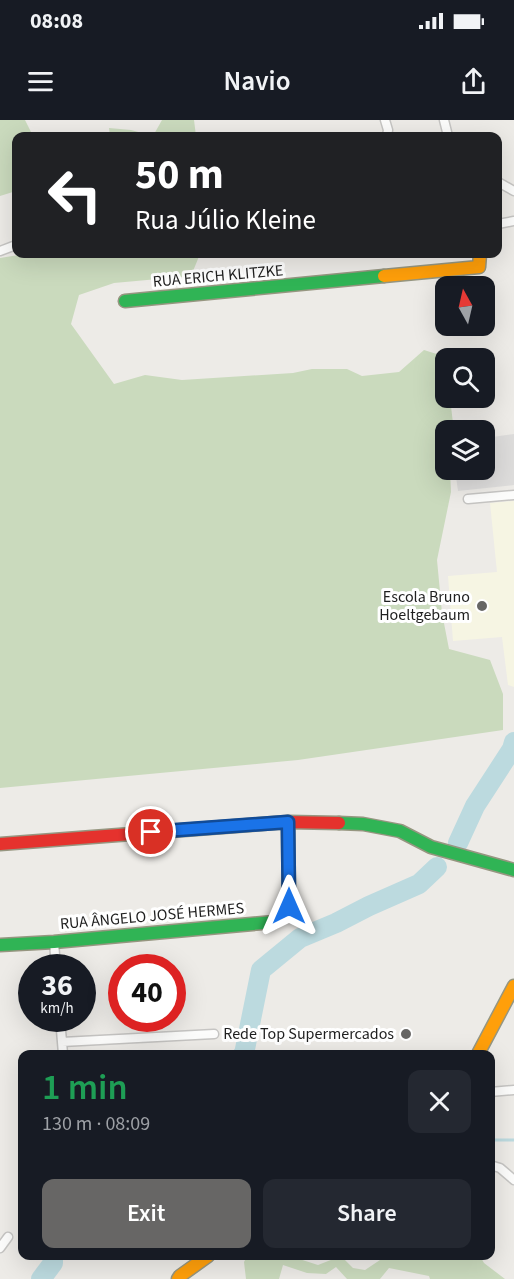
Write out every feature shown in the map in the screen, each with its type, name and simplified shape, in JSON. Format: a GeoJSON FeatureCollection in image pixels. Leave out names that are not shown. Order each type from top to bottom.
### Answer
{"type":"FeatureCollection","features":[{"type":"Feature","properties":{"kind":"street","name":"RUA ERICH KLITZKE"},"geometry":{"type":"LineString","coordinates":[[125,301],[479,267],[480,258]]}},
{"type":"Feature","properties":{"kind":"street"},"geometry":{"type":"LineString","coordinates":[[468,499],[514,495]]}},
{"type":"Feature","properties":{"kind":"street"},"geometry":{"type":"LineString","coordinates":[[0,844],[288,822],[363,824],[400,831],[431,847],[514,870]]}},
{"type":"Feature","properties":{"kind":"street","name":"RUA ÂNGELO JOSÉ HERMES"},"geometry":{"type":"LineString","coordinates":[[0,945],[274,922],[285,914],[289,906],[288,822]]}},
{"type":"Feature","properties":{"kind":"street"},"geometry":{"type":"LineString","coordinates":[[54,942],[55,954]]}},
{"type":"Feature","properties":{"kind":"street"},"geometry":{"type":"LineString","coordinates":[[480,1050],[514,986]]}},
{"type":"Feature","properties":{"kind":"street"},"geometry":{"type":"LineString","coordinates":[[61,1032],[63,1050]]}},
{"type":"Feature","properties":{"kind":"street"},"geometry":{"type":"LineString","coordinates":[[62,1042],[214,1034]]}},
{"type":"Feature","properties":{"kind":"street"},"geometry":{"type":"LineString","coordinates":[[495,1092],[514,1090]]}},
{"type":"Feature","properties":{"kind":"street"},"geometry":{"type":"LineString","coordinates":[[495,1167],[500,1168],[514,1180]]}},
{"type":"Feature","properties":{"kind":"street"},"geometry":{"type":"LineString","coordinates":[[0,1248],[8,1237]]}},
{"type":"Feature","properties":{"kind":"street"},"geometry":{"type":"LineString","coordinates":[[178,1279],[202,1260]]}},
{"type":"Feature","properties":{"kind":"shaded area"},"geometry":{"type":"Polygon","coordinates":[[[514,434],[514,485],[458,491],[456,480],[495,480],[495,437],[514,434]]]}},
{"type":"Feature","properties":{"kind":"shaded area","name":"Escola Bruno Hoeltgebaum"},"geometry":{"type":"Polygon","coordinates":[[[514,501],[514,687],[508,685],[502,637],[453,641],[448,576],[497,572],[490,503],[514,501]]]}},
{"type":"Feature","properties":{"kind":"green space"},"geometry":{"type":"Polygon","coordinates":[[[0,120],[25,120],[31,132],[12,132],[12,192],[0,196],[0,120]]]}},
{"type":"Feature","properties":{"kind":"green space"},"geometry":{"type":"Polygon","coordinates":[[[162,120],[194,120],[196,132],[155,132],[162,120]]]}},
{"type":"Feature","properties":{"kind":"green space"},"geometry":{"type":"Polygon","coordinates":[[[109,128],[138,132],[110,132],[109,128]]]}},
{"type":"Feature","properties":{"kind":"green space"},"geometry":{"type":"Polygon","coordinates":[[[12,256],[12,258],[198,258],[191,276],[114,283],[79,295],[71,324],[114,384],[145,375],[182,380],[293,373],[312,369],[347,369],[362,376],[399,372],[424,350],[435,354],[435,408],[451,408],[453,420],[435,420],[435,480],[450,480],[451,492],[437,560],[442,613],[449,649],[490,660],[503,694],[503,730],[298,760],[0,788],[0,258],[12,256]]]}},
{"type":"Feature","properties":{"kind":"green space"},"geometry":{"type":"Polygon","coordinates":[[[245,1260],[302,1260],[318,1265],[331,1260],[345,1260],[353,1268],[365,1270],[380,1260],[482,1260],[505,1279],[430,1279],[429,1276],[389,1268],[380,1279],[347,1279],[336,1267],[326,1274],[307,1273],[283,1265],[279,1279],[246,1279],[245,1260]]]}},
{"type":"Feature","properties":{"kind":"waterway"},"geometry":{"type":"LineString","coordinates":[[458,843],[475,806],[512,749],[514,742]]}},
{"type":"Feature","properties":{"kind":"waterway"},"geometry":{"type":"LineString","coordinates":[[245,1050],[261,970],[300,938],[419,884],[437,867]]}},
{"type":"Feature","properties":{"kind":"waterway"},"geometry":{"type":"LineString","coordinates":[[495,1140],[514,1140]]}},
{"type":"Feature","properties":{"kind":"waterway"},"geometry":{"type":"LineString","coordinates":[[41,1279],[53,1260]]}},
{"type":"Feature","properties":{"kind":"traffic: fast"},"geometry":{"type":"LineString","coordinates":[[125,301],[384,276]]}},
{"type":"Feature","properties":{"kind":"traffic: fast"},"geometry":{"type":"LineString","coordinates":[[0,945],[274,922],[285,914],[289,906],[288,822]]}},
{"type":"Feature","properties":{"kind":"traffic: fast"},"geometry":{"type":"LineString","coordinates":[[339,823],[363,824],[400,831],[431,847],[514,870]]}},
{"type":"Feature","properties":{"kind":"traffic: slow"},"geometry":{"type":"LineString","coordinates":[[384,276],[479,267],[480,258]]}},
{"type":"Feature","properties":{"kind":"traffic: slow"},"geometry":{"type":"LineString","coordinates":[[480,1050],[514,986]]}},
{"type":"Feature","properties":{"kind":"traffic: slow"},"geometry":{"type":"LineString","coordinates":[[178,1279],[202,1260]]}},
{"type":"Feature","properties":{"kind":"traffic: jam"},"geometry":{"type":"LineString","coordinates":[[0,844],[288,822],[339,823]]}},
{"type":"Feature","properties":{"kind":"place","name":"Escola Bruno Hoeltgebaum"},"geometry":{"type":"Point","coordinates":[482,606]}},
{"type":"Feature","properties":{"kind":"place","name":"Rede Top Supermercados"},"geometry":{"type":"Point","coordinates":[406,1034]}},
{"type":"Feature","properties":{"kind":"route"},"geometry":{"type":"LineString","coordinates":[[151,832],[288,822],[289,906]]}}]}
